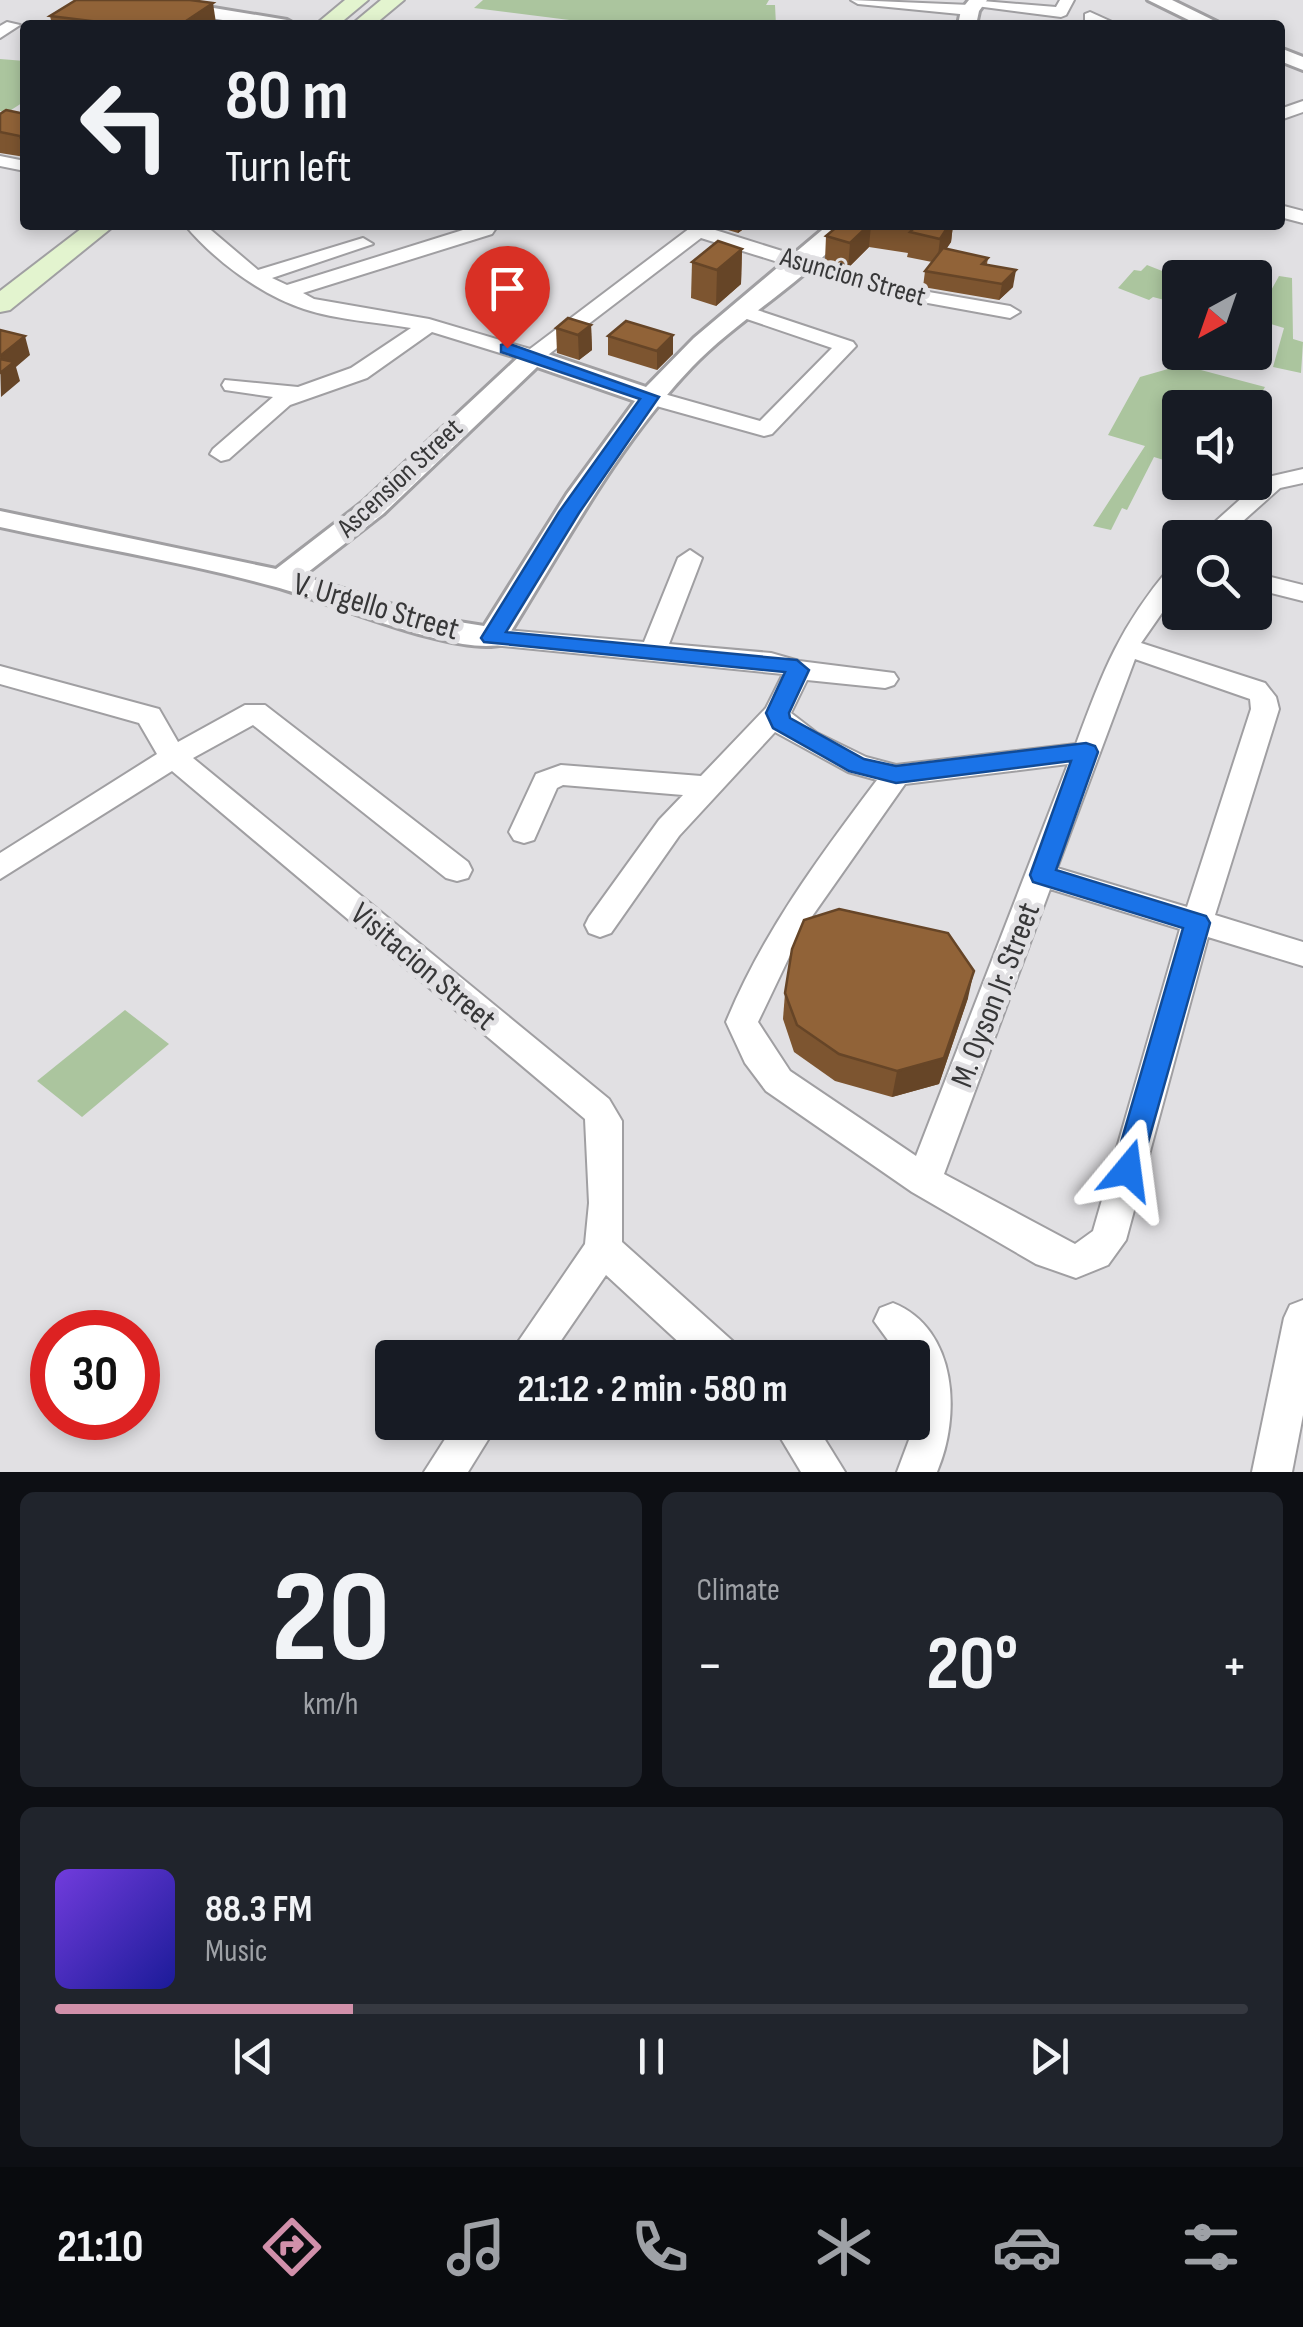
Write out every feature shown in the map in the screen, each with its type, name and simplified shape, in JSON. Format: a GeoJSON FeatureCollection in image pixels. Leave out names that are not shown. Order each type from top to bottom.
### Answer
{"type":"FeatureCollection","features":[{"type":"Feature","properties":{"kind":"main road"},"geometry":{"type":"LineString","coordinates":[[332,20],[358,0]]}},
{"type":"Feature","properties":{"kind":"main road"},"geometry":{"type":"LineString","coordinates":[[368,20],[394,0]]}},
{"type":"Feature","properties":{"kind":"main road"},"geometry":{"type":"LineString","coordinates":[[0,272],[57,230]]}},
{"type":"Feature","properties":{"kind":"main road"},"geometry":{"type":"LineString","coordinates":[[0,304],[96,230]]}},
{"type":"Feature","properties":{"kind":"street"},"geometry":{"type":"LineString","coordinates":[[132,0],[256,20]]}},
{"type":"Feature","properties":{"kind":"street"},"geometry":{"type":"LineString","coordinates":[[858,0],[1061,12],[1067,0]]}},
{"type":"Feature","properties":{"kind":"street"},"geometry":{"type":"LineString","coordinates":[[1157,0],[1203,20]]}},
{"type":"Feature","properties":{"kind":"street"},"geometry":{"type":"LineString","coordinates":[[1090,18],[1095,20]]}},
{"type":"Feature","properties":{"kind":"street"},"geometry":{"type":"LineString","coordinates":[[0,20],[12,25],[0,33]]}},
{"type":"Feature","properties":{"kind":"street"},"geometry":{"type":"LineString","coordinates":[[200,230],[256,277],[309,304],[429,325],[650,397],[764,429],[846,346],[742,311]]}},
{"type":"Feature","properties":{"kind":"street"},"geometry":{"type":"LineString","coordinates":[[282,293],[485,230]]}},
{"type":"Feature","properties":{"kind":"street","name":"Ascension Street"},"geometry":{"type":"LineString","coordinates":[[281,580],[373,508],[533,357],[699,230]]}},
{"type":"Feature","properties":{"kind":"street","name":"Asuncion Street"},"geometry":{"type":"LineString","coordinates":[[708,230],[903,294],[1010,312]]}},
{"type":"Feature","properties":{"kind":"street"},"geometry":{"type":"LineString","coordinates":[[492,638],[569,512],[650,397],[687,357],[835,230]]}},
{"type":"Feature","properties":{"kind":"street"},"geometry":{"type":"LineString","coordinates":[[256,277],[363,244]]}},
{"type":"Feature","properties":{"kind":"street"},"geometry":{"type":"LineString","coordinates":[[233,385],[296,392],[328,386],[359,372],[429,325]]}},
{"type":"Feature","properties":{"kind":"street"},"geometry":{"type":"LineString","coordinates":[[221,454],[265,412],[296,392]]}},
{"type":"Feature","properties":{"kind":"street"},"geometry":{"type":"LineString","coordinates":[[1230,520],[1272,483],[1303,476]]}},
{"type":"Feature","properties":{"kind":"street","name":"V. Urgello Street"},"geometry":{"type":"LineString","coordinates":[[0,518],[281,580],[431,627],[492,638],[771,662],[798,670],[885,679]]}},
{"type":"Feature","properties":{"kind":"street"},"geometry":{"type":"LineString","coordinates":[[653,653],[690,558]]}},
{"type":"Feature","properties":{"kind":"street"},"geometry":{"type":"LineString","coordinates":[[1272,585],[1303,593]]}},
{"type":"Feature","properties":{"kind":"street","name":"M. Oyson Jr. Street"},"geometry":{"type":"LineString","coordinates":[[924,1181],[1126,647],[1162,594]]}},
{"type":"Feature","properties":{"kind":"street"},"geometry":{"type":"LineString","coordinates":[[896,775],[790,920],[760,972],[742,1022],[757,1053],[778,1081],[924,1181],[1049,1252],[1076,1261],[1108,1240],[1197,923],[1264,709],[1264,697],[1240,682],[1126,647]]}},
{"type":"Feature","properties":{"kind":"street"},"geometry":{"type":"LineString","coordinates":[[600,926],[669,828],[778,713],[798,670]]}},
{"type":"Feature","properties":{"kind":"street","name":"Visitacion Street"},"geometry":{"type":"LineString","coordinates":[[4,681],[149,716],[157,723],[173,756],[596,1109],[605,1121],[607,1202],[602,1250]]}},
{"type":"Feature","properties":{"kind":"street"},"geometry":{"type":"LineString","coordinates":[[0,868],[173,756],[254,712],[457,870]]}},
{"type":"Feature","properties":{"kind":"street"},"geometry":{"type":"LineString","coordinates":[[778,713],[780,722],[807,740],[858,765],[896,775],[1086,752]]}},
{"type":"Feature","properties":{"kind":"street"},"geometry":{"type":"LineString","coordinates":[[524,832],[546,781],[561,775],[712,786]]}},
{"type":"Feature","properties":{"kind":"street"},"geometry":{"type":"LineString","coordinates":[[1042,875],[1303,954]]}},
{"type":"Feature","properties":{"kind":"street"},"geometry":{"type":"LineString","coordinates":[[539,1340],[602,1250],[704,1340]]}},
{"type":"Feature","properties":{"kind":"street"},"geometry":{"type":"LineString","coordinates":[[1272,1472],[1303,1318]]}},
{"type":"Feature","properties":{"kind":"street"},"geometry":{"type":"LineString","coordinates":[[893,1320],[916,1339],[932,1378],[934,1424],[917,1472]]}},
{"type":"Feature","properties":{"kind":"street"},"geometry":{"type":"LineString","coordinates":[[444,1472],[467,1440]]}},
{"type":"Feature","properties":{"kind":"street"},"geometry":{"type":"LineString","coordinates":[[803,1440],[825,1472]]}},
{"type":"Feature","properties":{"kind":"green space"},"geometry":{"type":"Polygon","coordinates":[[[483,0],[769,0],[766,5],[775,5],[776,20],[569,20],[474,8],[483,0]]]}},
{"type":"Feature","properties":{"kind":"green space"},"geometry":{"type":"Polygon","coordinates":[[[0,59],[20,61],[20,104],[8,112],[0,111],[0,59]]]}},
{"type":"Feature","properties":{"kind":"green space"},"geometry":{"type":"Polygon","coordinates":[[[1147,265],[1162,271],[1162,299],[1149,300],[1118,288],[1134,270],[1141,271],[1147,265]]]}},
{"type":"Feature","properties":{"kind":"green space"},"geometry":{"type":"Polygon","coordinates":[[[1279,276],[1292,278],[1293,339],[1303,342],[1301,373],[1273,367],[1284,328],[1272,324],[1272,289],[1279,276]]]}},
{"type":"Feature","properties":{"kind":"green space"},"geometry":{"type":"Polygon","coordinates":[[[1164,370],[1201,370],[1265,387],[1162,390],[1162,459],[1154,457],[1127,510],[1122,508],[1111,530],[1093,526],[1145,446],[1108,435],[1140,377],[1164,370]]]}},
{"type":"Feature","properties":{"kind":"green space"},"geometry":{"type":"Polygon","coordinates":[[[125,1010],[169,1044],[82,1117],[37,1081],[125,1010]]]}},
{"type":"Feature","properties":{"kind":"building"},"geometry":{"type":"Polygon","coordinates":[[[76,0],[213,3],[188,20],[83,20],[50,16],[76,0]]]}},
{"type":"Feature","properties":{"kind":"building"},"geometry":{"type":"Polygon","coordinates":[[[6,110],[20,113],[20,136],[0,132],[0,114],[6,110]]]}},
{"type":"Feature","properties":{"kind":"building"},"geometry":{"type":"Polygon","coordinates":[[[833,230],[864,230],[850,243],[826,236],[833,230]]]}},
{"type":"Feature","properties":{"kind":"building"},"geometry":{"type":"Polygon","coordinates":[[[912,230],[946,230],[940,239],[912,230]]]}},
{"type":"Feature","properties":{"kind":"building"},"geometry":{"type":"Polygon","coordinates":[[[718,241],[742,249],[717,270],[692,262],[718,241]]]}},
{"type":"Feature","properties":{"kind":"building"},"geometry":{"type":"Polygon","coordinates":[[[943,248],[988,258],[982,264],[1016,270],[1002,284],[925,271],[943,248]]]}},
{"type":"Feature","properties":{"kind":"building"},"geometry":{"type":"Polygon","coordinates":[[[568,318],[591,325],[578,335],[556,328],[568,318]]]}},
{"type":"Feature","properties":{"kind":"building"},"geometry":{"type":"Polygon","coordinates":[[[626,321],[673,335],[657,351],[608,336],[626,321]]]}},
{"type":"Feature","properties":{"kind":"building"},"geometry":{"type":"Polygon","coordinates":[[[0,330],[25,336],[0,356],[0,330]]]}},
{"type":"Feature","properties":{"kind":"building"},"geometry":{"type":"Polygon","coordinates":[[[0,359],[14,362],[0,373],[0,359]]]}},
{"type":"Feature","properties":{"kind":"building"},"geometry":{"type":"Polygon","coordinates":[[[839,909],[948,933],[974,971],[944,1058],[897,1071],[839,1054],[797,1025],[785,993],[792,949],[804,920],[839,909]]]}},
{"type":"Feature","properties":{"kind":"route"},"geometry":{"type":"LineString","coordinates":[[507,348],[650,397],[569,512],[492,638],[790,665],[798,670],[778,713],[780,722],[858,765],[896,775],[1086,752],[1042,875],[1197,923],[1128,1170]]}}]}
